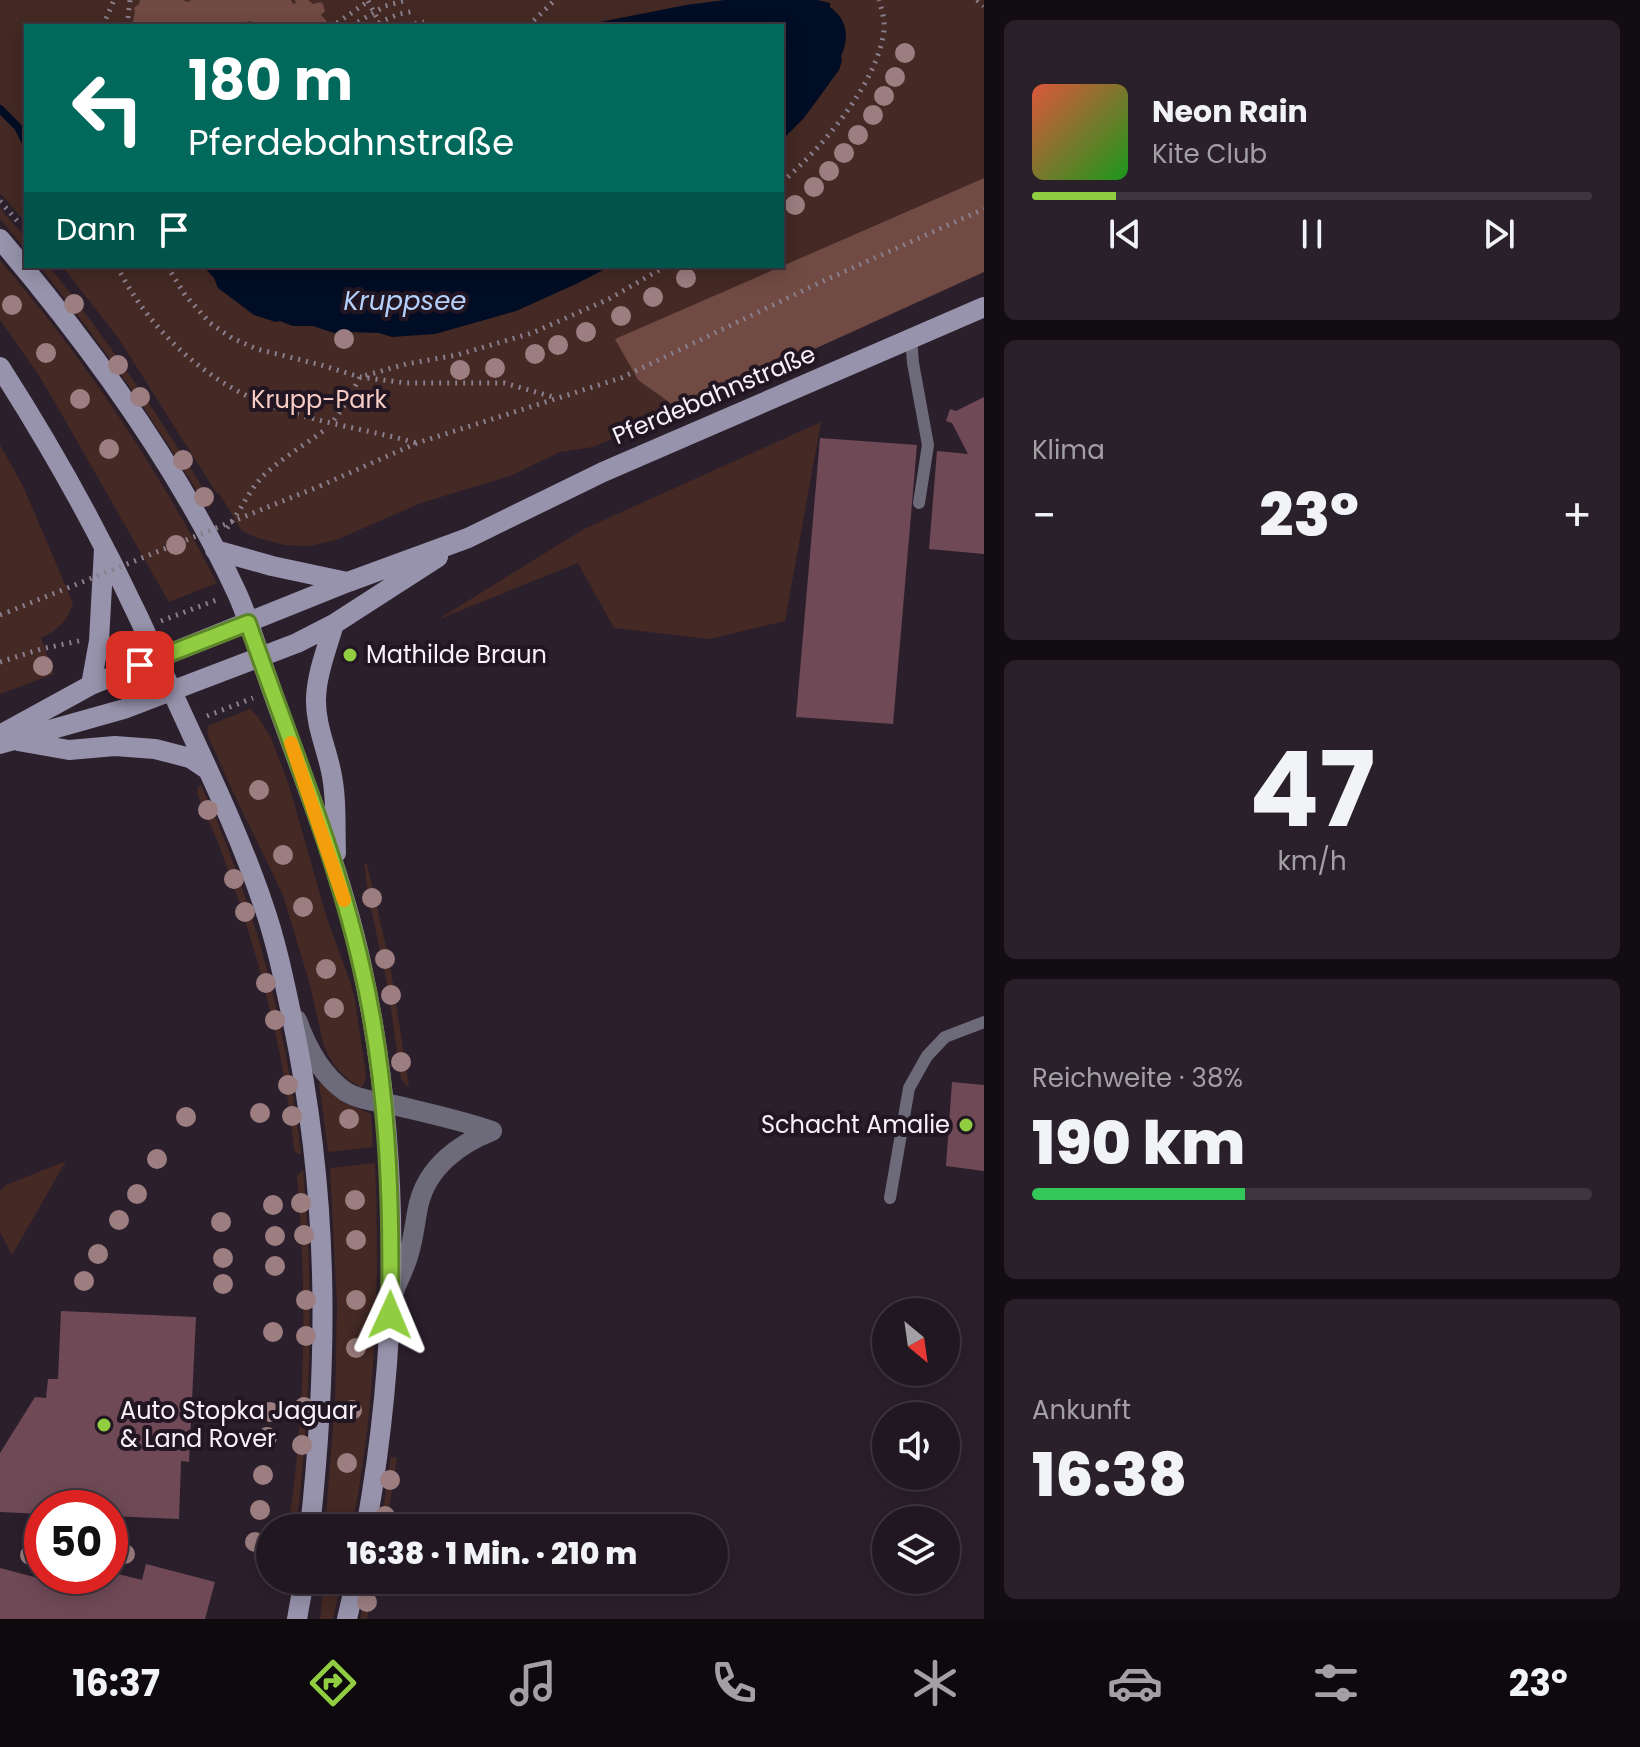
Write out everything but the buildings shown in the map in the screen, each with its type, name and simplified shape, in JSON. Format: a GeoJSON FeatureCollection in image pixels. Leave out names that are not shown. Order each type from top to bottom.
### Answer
{"type":"FeatureCollection","features":[{"type":"Feature","properties":{"kind":"main road"},"geometry":{"type":"LineString","coordinates":[[0,239],[74,331],[124,400],[171,472],[237,592],[336,873],[352,928],[375,1040],[390,1201],[390,1310],[384,1407],[368,1514]]}},
{"type":"Feature","properties":{"kind":"main road","name":"Pferdebahnstraße"},"geometry":{"type":"LineString","coordinates":[[5,739],[91,685],[348,582],[468,538],[603,472],[984,307]]}},
{"type":"Feature","properties":{"kind":"main road"},"geometry":{"type":"LineString","coordinates":[[0,367],[64,475],[144,628],[208,770],[263,905],[300,1058],[321,1229],[323,1371],[311,1514]]}},
{"type":"Feature","properties":{"kind":"main road","name":"Pferdebahnstraße"},"geometry":{"type":"LineString","coordinates":[[5,739],[124,709],[297,643],[334,624],[468,538]]}},
{"type":"Feature","properties":{"kind":"main road"},"geometry":{"type":"LineString","coordinates":[[91,685],[99,641],[104,549]]}},
{"type":"Feature","properties":{"kind":"main road"},"geometry":{"type":"LineString","coordinates":[[215,550],[348,582]]}},
{"type":"Feature","properties":{"kind":"main road"},"geometry":{"type":"LineString","coordinates":[[334,624],[316,695],[318,721],[335,791],[336,873]]}},
{"type":"Feature","properties":{"kind":"main road"},"geometry":{"type":"LineString","coordinates":[[5,739],[59,750],[115,746],[155,749],[190,758],[208,770]]}},
{"type":"Feature","properties":{"kind":"main road"},"geometry":{"type":"LineString","coordinates":[[297,1619],[301,1594]]}},
{"type":"Feature","properties":{"kind":"main road"},"geometry":{"type":"LineString","coordinates":[[347,1619],[353,1594]]}},
{"type":"Feature","properties":{"kind":"street"},"geometry":{"type":"LineString","coordinates":[[285,987],[317,1063],[348,1093],[369,1101],[464,1121],[492,1131],[461,1145],[434,1171],[419,1201],[410,1251],[390,1310]]}},
{"type":"Feature","properties":{"kind":"lane"},"geometry":{"type":"LineString","coordinates":[[911,339],[928,445],[919,503]]}},
{"type":"Feature","properties":{"kind":"lane"},"geometry":{"type":"LineString","coordinates":[[890,1198],[909,1088],[927,1056],[945,1037],[984,1022]]}},
{"type":"Feature","properties":{"kind":"path"},"geometry":{"type":"LineString","coordinates":[[104,24],[114,0]]}},
{"type":"Feature","properties":{"kind":"path"},"geometry":{"type":"LineString","coordinates":[[127,24],[130,0]]}},
{"type":"Feature","properties":{"kind":"path"},"geometry":{"type":"LineString","coordinates":[[337,23],[369,0],[380,24],[399,14],[415,11]]}},
{"type":"Feature","properties":{"kind":"path"},"geometry":{"type":"LineString","coordinates":[[354,24],[374,11],[407,0]]}},
{"type":"Feature","properties":{"kind":"path"},"geometry":{"type":"LineString","coordinates":[[530,24],[555,0]]}},
{"type":"Feature","properties":{"kind":"path"},"geometry":{"type":"LineString","coordinates":[[784,180],[825,141],[851,106],[872,68],[883,32],[879,0]]}},
{"type":"Feature","properties":{"kind":"path"},"geometry":{"type":"LineString","coordinates":[[977,0],[984,6]]}},
{"type":"Feature","properties":{"kind":"path"},"geometry":{"type":"LineString","coordinates":[[412,24],[424,22]]}},
{"type":"Feature","properties":{"kind":"path"},"geometry":{"type":"LineString","coordinates":[[0,201],[24,229]]}},
{"type":"Feature","properties":{"kind":"path"},"geometry":{"type":"LineString","coordinates":[[0,615],[320,486],[417,443],[621,378],[821,282],[984,209]]}},
{"type":"Feature","properties":{"kind":"path"},"geometry":{"type":"LineString","coordinates":[[118,268],[137,300],[157,325],[182,351],[220,380],[271,406],[417,443]]}},
{"type":"Feature","properties":{"kind":"path"},"geometry":{"type":"LineString","coordinates":[[168,268],[201,315],[232,338],[267,353],[360,377],[406,383],[504,383],[558,399]]}},
{"type":"Feature","properties":{"kind":"path"},"geometry":{"type":"LineString","coordinates":[[334,420],[360,377],[406,364],[457,355],[532,333],[609,299],[663,268]]}},
{"type":"Feature","properties":{"kind":"path"},"geometry":{"type":"LineString","coordinates":[[227,528],[237,516],[247,494],[265,474],[326,429]]}},
{"type":"Feature","properties":{"kind":"path"},"geometry":{"type":"LineString","coordinates":[[144,628],[237,592]]}},
{"type":"Feature","properties":{"kind":"path"},"geometry":{"type":"LineString","coordinates":[[0,662],[83,640]]}},
{"type":"Feature","properties":{"kind":"path"},"geometry":{"type":"LineString","coordinates":[[187,723],[272,690]]}},
{"type":"Feature","properties":{"kind":"green space","name":"Krupp-Park"},"geometry":{"type":"Polygon","coordinates":[[[0,0],[984,0],[984,178],[784,266],[784,24],[24,24],[24,221],[0,193],[0,0]]]}},
{"type":"Feature","properties":{"kind":"green space"},"geometry":{"type":"Polygon","coordinates":[[[0,208],[24,236],[24,248],[0,219],[0,208]]]}},
{"type":"Feature","properties":{"kind":"green space"},"geometry":{"type":"Polygon","coordinates":[[[0,260],[61,336],[118,415],[170,498],[217,583],[169,602],[38,374],[0,320],[0,260]]]}},
{"type":"Feature","properties":{"kind":"green space"},"geometry":{"type":"Polygon","coordinates":[[[41,268],[50,268],[113,352],[192,471],[211,502],[209,508],[127,384],[41,268]]]}},
{"type":"Feature","properties":{"kind":"green space","name":"Krupp-Park"},"geometry":{"type":"Polygon","coordinates":[[[64,268],[778,268],[616,339],[638,380],[680,410],[593,447],[560,452],[510,476],[421,503],[336,540],[310,546],[284,545],[241,530],[119,339],[64,268]]]}},
{"type":"Feature","properties":{"kind":"green space"},"geometry":{"type":"Polygon","coordinates":[[[821,422],[785,621],[709,639],[614,628],[578,563],[437,620],[584,529],[821,422]]]}},
{"type":"Feature","properties":{"kind":"green space"},"geometry":{"type":"Polygon","coordinates":[[[0,445],[23,486],[73,603],[61,624],[41,638],[54,674],[0,694],[0,445]]]}},
{"type":"Feature","properties":{"kind":"green space"},"geometry":{"type":"Polygon","coordinates":[[[250,709],[271,738],[288,782],[327,919],[351,984],[366,1074],[362,1087],[343,1075],[326,1050],[283,895],[208,736],[207,726],[250,709]]]}},
{"type":"Feature","properties":{"kind":"green space"},"geometry":{"type":"Polygon","coordinates":[[[201,785],[237,873],[266,965],[287,1059],[301,1154],[294,1150],[284,1075],[258,964],[223,856],[197,793],[201,785]]]}},
{"type":"Feature","properties":{"kind":"green space"},"geometry":{"type":"Polygon","coordinates":[[[364,864],[367,864],[390,964],[409,1088],[401,1079],[388,989],[364,864]]]}},
{"type":"Feature","properties":{"kind":"green space"},"geometry":{"type":"Polygon","coordinates":[[[319,1083],[343,1102],[371,1114],[373,1147],[328,1152],[319,1083]]]}},
{"type":"Feature","properties":{"kind":"green space"},"geometry":{"type":"Polygon","coordinates":[[[66,1161],[12,1255],[0,1232],[0,1191],[6,1185],[66,1161]]]}},
{"type":"Feature","properties":{"kind":"green space"},"geometry":{"type":"Polygon","coordinates":[[[375,1163],[377,1244],[371,1396],[354,1514],[326,1514],[335,1403],[337,1304],[330,1168],[375,1163]]]}},
{"type":"Feature","properties":{"kind":"green space"},"geometry":{"type":"Polygon","coordinates":[[[303,1170],[310,1305],[305,1439],[297,1514],[290,1514],[303,1352],[297,1176],[303,1170]]]}},
{"type":"Feature","properties":{"kind":"green space"},"geometry":{"type":"Polygon","coordinates":[[[391,1457],[397,1458],[388,1514],[382,1514],[391,1457]]]}},
{"type":"Feature","properties":{"kind":"green space"},"geometry":{"type":"Polygon","coordinates":[[[323,1594],[339,1594],[333,1619],[320,1619],[323,1594]]]}},
{"type":"Feature","properties":{"kind":"green space"},"geometry":{"type":"Polygon","coordinates":[[[366,1594],[373,1594],[367,1619],[360,1619],[366,1594]]]}},
{"type":"Feature","properties":{"kind":"shaded area"},"geometry":{"type":"Polygon","coordinates":[[[140,0],[291,0],[293,4],[295,0],[308,0],[313,4],[323,4],[325,11],[321,15],[328,24],[255,24],[250,21],[239,24],[132,24],[134,8],[140,0]]]}},
{"type":"Feature","properties":{"kind":"shaded area"},"geometry":{"type":"Polygon","coordinates":[[[984,178],[984,272],[680,410],[638,380],[615,339],[778,268],[784,268],[784,265],[984,178]]]}},
{"type":"Feature","properties":{"kind":"water"},"geometry":{"type":"Polygon","coordinates":[[[725,0],[817,0],[830,3],[845,29],[839,70],[804,118],[784,138],[784,24],[590,24],[725,0]]]}},
{"type":"Feature","properties":{"kind":"water","name":"Kruppsee"},"geometry":{"type":"Polygon","coordinates":[[[205,268],[607,268],[516,311],[435,334],[392,337],[379,333],[334,333],[254,315],[218,288],[205,268]]]}},
{"type":"Feature","properties":{"kind":"waterway"},"geometry":{"type":"LineString","coordinates":[[0,109],[18,127],[24,139]]}},
{"type":"Feature","properties":{"kind":"slow traffic"},"geometry":{"type":"LineString","coordinates":[[291,743],[344,900]]}},
{"type":"Feature","properties":{"kind":"place","name":"Mathilde Braun"},"geometry":{"type":"Point","coordinates":[350,655]}},
{"type":"Feature","properties":{"kind":"place","name":"Schacht Amalie"},"geometry":{"type":"Point","coordinates":[966,1125]}},
{"type":"Feature","properties":{"kind":"place","name":"Auto Stopka Jaguar & Land Rover"},"geometry":{"type":"Point","coordinates":[104,1425]}},
{"type":"Feature","properties":{"kind":"route"},"geometry":{"type":"LineString","coordinates":[[140,665],[248,623],[336,873],[362,968],[383,1102],[390,1224],[390,1315]]}}]}
